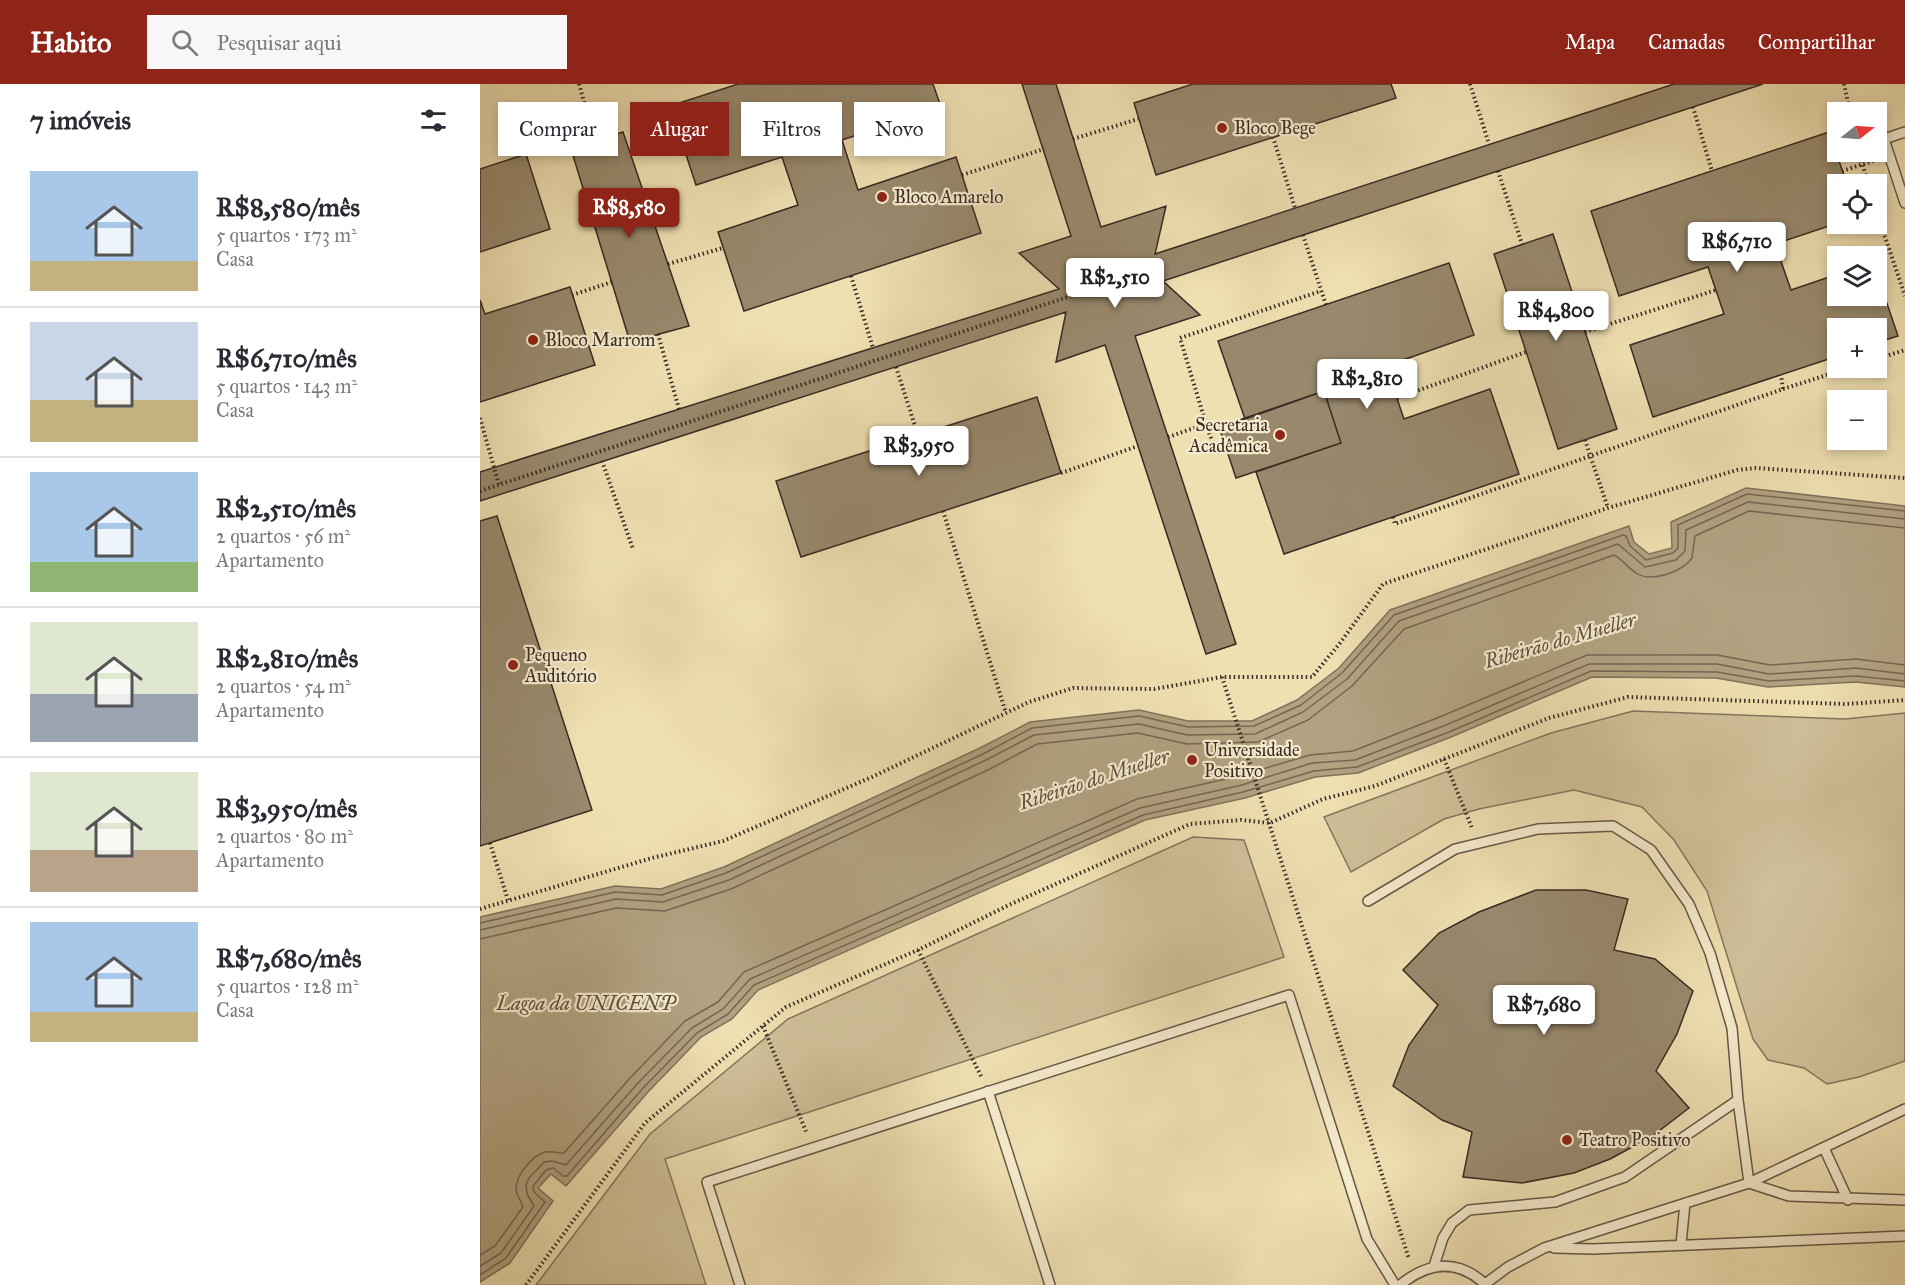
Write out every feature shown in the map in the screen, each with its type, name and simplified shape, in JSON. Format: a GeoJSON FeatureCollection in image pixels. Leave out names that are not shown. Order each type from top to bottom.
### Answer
{"type":"FeatureCollection","features":[{"type":"Feature","properties":{"kind":"lane"},"geometry":{"type":"LineString","coordinates":[[1905,132],[1884,139],[1905,203]]}},
{"type":"Feature","properties":{"kind":"lane"},"geometry":{"type":"LineString","coordinates":[[1368,901],[1455,849],[1538,829],[1612,826],[1651,850],[1689,904],[1710,953],[1732,1028],[1737,1100],[1749,1184]]}},
{"type":"Feature","properties":{"kind":"lane"},"geometry":{"type":"LineString","coordinates":[[740,1285],[707,1182],[1289,995],[1367,1239],[1395,1285]]}},
{"type":"Feature","properties":{"kind":"lane"},"geometry":{"type":"LineString","coordinates":[[988,1091],[1050,1283],[1040,1285]]}},
{"type":"Feature","properties":{"kind":"lane"},"geometry":{"type":"LineString","coordinates":[[1434,1266],[1443,1238],[1452,1223],[1468,1210],[1555,1202],[1625,1177],[1737,1100]]}},
{"type":"Feature","properties":{"kind":"lane"},"geometry":{"type":"LineString","coordinates":[[1400,1285],[1414,1274],[1434,1266],[1455,1267],[1486,1284],[1508,1267],[1544,1248],[1749,1184],[1905,1109]]}},
{"type":"Feature","properties":{"kind":"lane"},"geometry":{"type":"LineString","coordinates":[[1824,1148],[1848,1200]]}},
{"type":"Feature","properties":{"kind":"lane"},"geometry":{"type":"LineString","coordinates":[[1749,1184],[1790,1196],[1848,1200],[1905,1200]]}},
{"type":"Feature","properties":{"kind":"lane"},"geometry":{"type":"LineString","coordinates":[[1681,1244],[1684,1203]]}},
{"type":"Feature","properties":{"kind":"lane"},"geometry":{"type":"LineString","coordinates":[[1544,1248],[1593,1249],[1905,1236]]}},
{"type":"Feature","properties":{"kind":"path"},"geometry":{"type":"LineString","coordinates":[[579,84],[584,102]]}},
{"type":"Feature","properties":{"kind":"path"},"geometry":{"type":"LineString","coordinates":[[1470,84],[1490,144]]}},
{"type":"Feature","properties":{"kind":"path"},"geometry":{"type":"LineString","coordinates":[[1844,84],[1848,102]]}},
{"type":"Feature","properties":{"kind":"path"},"geometry":{"type":"LineString","coordinates":[[1693,107],[1712,171]]}},
{"type":"Feature","properties":{"kind":"path"},"geometry":{"type":"LineString","coordinates":[[1073,139],[1138,119]]}},
{"type":"Feature","properties":{"kind":"path"},"geometry":{"type":"LineString","coordinates":[[1273,137],[1295,208]]}},
{"type":"Feature","properties":{"kind":"path"},"geometry":{"type":"LineString","coordinates":[[962,175],[1044,149]]}},
{"type":"Feature","properties":{"kind":"path"},"geometry":{"type":"LineString","coordinates":[[1842,171],[1889,155]]}},
{"type":"Feature","properties":{"kind":"path"},"geometry":{"type":"LineString","coordinates":[[1861,162],[1864,174]]}},
{"type":"Feature","properties":{"kind":"path"},"geometry":{"type":"LineString","coordinates":[[1498,171],[1522,244]]}},
{"type":"Feature","properties":{"kind":"path"},"geometry":{"type":"LineString","coordinates":[[1884,234],[1905,296]]}},
{"type":"Feature","properties":{"kind":"path"},"geometry":{"type":"LineString","coordinates":[[1303,235],[1326,305]]}},
{"type":"Feature","properties":{"kind":"path"},"geometry":{"type":"LineString","coordinates":[[668,264],[723,248]]}},
{"type":"Feature","properties":{"kind":"path"},"geometry":{"type":"LineString","coordinates":[[851,276],[873,348]]}},
{"type":"Feature","properties":{"kind":"path"},"geometry":{"type":"LineString","coordinates":[[572,295],[612,282]]}},
{"type":"Feature","properties":{"kind":"path"},"geometry":{"type":"LineString","coordinates":[[480,491],[1098,286]]}},
{"type":"Feature","properties":{"kind":"path"},"geometry":{"type":"LineString","coordinates":[[1585,332],[1716,290]]}},
{"type":"Feature","properties":{"kind":"path"},"geometry":{"type":"LineString","coordinates":[[1227,448],[1216,452],[1180,338],[1322,291]]}},
{"type":"Feature","properties":{"kind":"path"},"geometry":{"type":"LineString","coordinates":[[658,334],[679,409]]}},
{"type":"Feature","properties":{"kind":"path"},"geometry":{"type":"LineString","coordinates":[[1887,356],[1905,350]]}},
{"type":"Feature","properties":{"kind":"path"},"geometry":{"type":"LineString","coordinates":[[1397,398],[1526,352]]}},
{"type":"Feature","properties":{"kind":"path"},"geometry":{"type":"LineString","coordinates":[[896,367],[918,435]]}},
{"type":"Feature","properties":{"kind":"path"},"geometry":{"type":"LineString","coordinates":[[1781,375],[1783,389]]}},
{"type":"Feature","properties":{"kind":"path"},"geometry":{"type":"LineString","coordinates":[[1393,517],[1395,524],[1827,375]]}},
{"type":"Feature","properties":{"kind":"path"},"geometry":{"type":"LineString","coordinates":[[480,418],[499,485]]}},
{"type":"Feature","properties":{"kind":"path"},"geometry":{"type":"LineString","coordinates":[[1168,437],[1206,424]]}},
{"type":"Feature","properties":{"kind":"path"},"geometry":{"type":"LineString","coordinates":[[1585,440],[1608,508]]}},
{"type":"Feature","properties":{"kind":"path"},"geometry":{"type":"LineString","coordinates":[[1061,473],[1138,446]]}},
{"type":"Feature","properties":{"kind":"path"},"geometry":{"type":"LineString","coordinates":[[602,461],[633,549]]}},
{"type":"Feature","properties":{"kind":"path"},"geometry":{"type":"LineString","coordinates":[[480,909],[652,858],[723,841],[872,777],[1029,702],[1073,687],[1154,689],[1222,677],[1312,677],[1340,644],[1383,584],[1608,508],[1737,470],[1756,468],[1905,478]]}},
{"type":"Feature","properties":{"kind":"path"},"geometry":{"type":"LineString","coordinates":[[943,511],[1006,713]]}},
{"type":"Feature","properties":{"kind":"path"},"geometry":{"type":"LineString","coordinates":[[1222,677],[1414,1274]]}},
{"type":"Feature","properties":{"kind":"path"},"geometry":{"type":"LineString","coordinates":[[526,1285],[645,1123],[786,1007],[918,950],[1011,904],[1190,824],[1241,820],[1270,823],[1323,799],[1375,786],[1548,718],[1628,697],[1846,704],[1905,700]]}},
{"type":"Feature","properties":{"kind":"path"},"geometry":{"type":"LineString","coordinates":[[1443,759],[1478,843]]}},
{"type":"Feature","properties":{"kind":"path"},"geometry":{"type":"LineString","coordinates":[[490,843],[508,900]]}},
{"type":"Feature","properties":{"kind":"path"},"geometry":{"type":"LineString","coordinates":[[918,950],[988,1091]]}},
{"type":"Feature","properties":{"kind":"path"},"geometry":{"type":"LineString","coordinates":[[763,1026],[812,1148]]}},
{"type":"Feature","properties":{"kind":"shaded area"},"geometry":{"type":"Polygon","coordinates":[[[1633,711],[1845,719],[1905,713],[1905,1061],[1859,1077],[1827,1084],[1804,1068],[1768,1060],[1753,1039],[1707,891],[1674,840],[1642,807],[1574,790],[1479,809],[1444,819],[1351,872],[1324,817],[1551,733],[1633,711]]]}},
{"type":"Feature","properties":{"kind":"shaded area"},"geometry":{"type":"Polygon","coordinates":[[[1193,837],[1244,840],[1284,957],[665,1159],[706,1285],[536,1285],[650,1134],[788,1019],[1193,837]]]}},
{"type":"Feature","properties":{"kind":"water","name":"Lagoa da UNICENP"},"geometry":{"type":"Polygon","coordinates":[[[1746,488],[1905,506],[1905,687],[1856,682],[1768,687],[1716,678],[1592,677],[1451,737],[1358,773],[1315,777],[1245,798],[1145,820],[758,990],[732,1019],[701,1037],[648,1092],[566,1186],[551,1174],[538,1188],[553,1201],[510,1263],[480,1282],[480,917],[615,886],[661,889],[724,867],[980,748],[1030,722],[1139,710],[1188,721],[1252,721],[1297,700],[1339,668],[1390,610],[1629,526],[1634,542],[1649,554],[1672,548],[1671,522],[1746,488]]]}},
{"type":"Feature","properties":{"kind":"building","name":"Bloco Amarelo"},"geometry":{"type":"Polygon","coordinates":[[[738,84],[933,84],[939,102],[854,102],[854,136],[842,140],[858,190],[956,157],[981,233],[744,311],[718,232],[798,205],[782,157],[696,185],[686,156],[729,156],[729,102],[682,102],[738,84]]]}},
{"type":"Feature","properties":{"kind":"building"},"geometry":{"type":"Polygon","coordinates":[[[1022,84],[1056,84],[1101,227],[1166,206],[1155,254],[1674,84],[1763,84],[1163,281],[1200,315],[1135,336],[1236,644],[1206,654],[1105,345],[1056,362],[1066,312],[480,501],[480,472],[1059,289],[1019,253],[1071,236],[1022,84]]]}},
{"type":"Feature","properties":{"kind":"building","name":"Bloco Bege"},"geometry":{"type":"Polygon","coordinates":[[[1193,84],[1391,84],[1396,98],[1156,175],[1134,103],[1193,84]]]}},
{"type":"Feature","properties":{"kind":"building"},"geometry":{"type":"Polygon","coordinates":[[[623,132],[689,326],[630,342],[573,156],[618,156],[618,134],[623,132]]]}},
{"type":"Feature","properties":{"kind":"building"},"geometry":{"type":"Polygon","coordinates":[[[1827,133],[1827,162],[1839,162],[1844,174],[1827,174],[1827,227],[1775,244],[1791,290],[1827,278],[1827,306],[1887,306],[1887,304],[1898,336],[1887,340],[1887,318],[1827,318],[1827,360],[1653,417],[1630,345],[1724,314],[1708,267],[1619,296],[1591,211],[1827,133]]]}},
{"type":"Feature","properties":{"kind":"building"},"geometry":{"type":"Polygon","coordinates":[[[520,156],[527,156],[550,229],[480,252],[480,169],[520,156]]]}},
{"type":"Feature","properties":{"kind":"building"},"geometry":{"type":"Polygon","coordinates":[[[1553,234],[1617,429],[1558,449],[1494,254],[1553,234]]]}},
{"type":"Feature","properties":{"kind":"building"},"geometry":{"type":"Polygon","coordinates":[[[1449,263],[1474,335],[1386,366],[1404,419],[1490,389],[1519,474],[1284,554],[1256,472],[1341,443],[1324,391],[1245,419],[1218,341],[1449,263]]]}},
{"type":"Feature","properties":{"kind":"building","name":"Bloco Marrom"},"geometry":{"type":"Polygon","coordinates":[[[570,287],[595,365],[480,402],[480,300],[485,314],[570,287]]]}},
{"type":"Feature","properties":{"kind":"building","name":"Secretaria Acadêmica"},"geometry":{"type":"Polygon","coordinates":[[[1324,391],[1341,443],[1236,478],[1219,427],[1324,391]]]}},
{"type":"Feature","properties":{"kind":"building"},"geometry":{"type":"Polygon","coordinates":[[[1037,397],[1061,473],[801,557],[776,481],[1037,397]]]}},
{"type":"Feature","properties":{"kind":"building","name":"Pequeno Auditório"},"geometry":{"type":"Polygon","coordinates":[[[497,516],[592,810],[480,846],[480,521],[497,516]]]}},
{"type":"Feature","properties":{"kind":"building"},"geometry":{"type":"Polygon","coordinates":[[[1536,890],[1586,890],[1628,899],[1614,950],[1655,959],[1693,991],[1677,1034],[1656,1071],[1689,1108],[1651,1137],[1610,1159],[1574,1173],[1522,1183],[1463,1177],[1472,1132],[1442,1120],[1393,1086],[1409,1045],[1438,1005],[1403,970],[1439,933],[1479,912],[1536,890]]]}},
{"type":"Feature","properties":{"kind":"place","name":"Bloco Bege"},"geometry":{"type":"Point","coordinates":[1222,128]}},
{"type":"Feature","properties":{"kind":"place","name":"Bloco Amarelo"},"geometry":{"type":"Point","coordinates":[882,197]}},
{"type":"Feature","properties":{"kind":"place","name":"Bloco Marrom"},"geometry":{"type":"Point","coordinates":[533,340]}},
{"type":"Feature","properties":{"kind":"place","name":"Secretaria Acadêmica"},"geometry":{"type":"Point","coordinates":[1280,435]}},
{"type":"Feature","properties":{"kind":"place","name":"Pequeno Auditório"},"geometry":{"type":"Point","coordinates":[513,665]}},
{"type":"Feature","properties":{"kind":"place","name":"Universidade Positivo"},"geometry":{"type":"Point","coordinates":[1192,760]}},
{"type":"Feature","properties":{"kind":"place","name":"Teatro Positivo"},"geometry":{"type":"Point","coordinates":[1567,1140]}},
{"type":"Feature","properties":{"kind":"water label","name":"Ribeirão do Mueller"},"geometry":{"type":"Point","coordinates":[1560,640]}},
{"type":"Feature","properties":{"kind":"water label","name":"Ribeirão do Mueller"},"geometry":{"type":"Point","coordinates":[1094,779]}}]}
